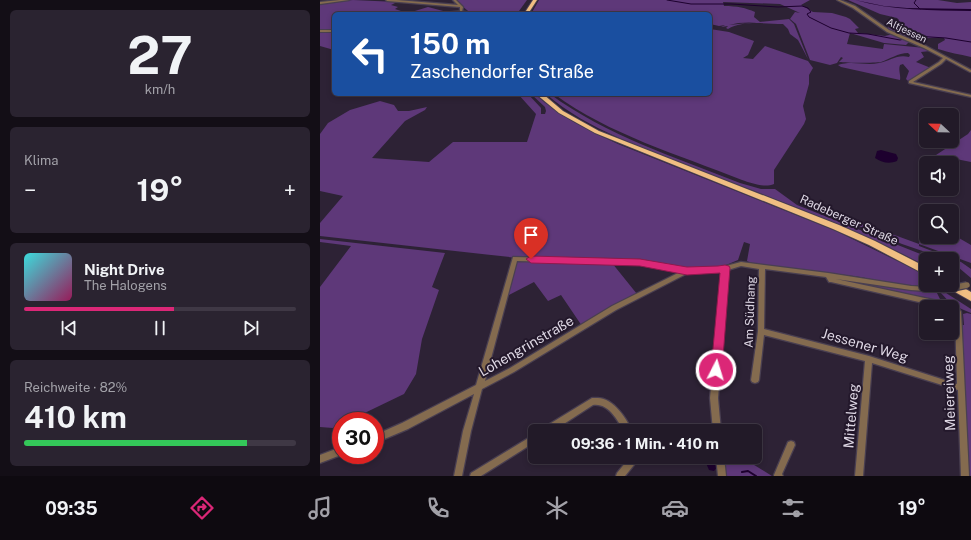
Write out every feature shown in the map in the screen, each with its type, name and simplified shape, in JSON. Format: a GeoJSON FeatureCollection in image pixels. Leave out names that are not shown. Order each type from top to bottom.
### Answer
{"type":"FeatureCollection","features":[{"type":"Feature","properties":{"kind":"highway"},"geometry":{"type":"LineString","coordinates":[[527,12],[535,0]]}},
{"type":"Feature","properties":{"kind":"highway","name":"Radeberger Straße"},"geometry":{"type":"LineString","coordinates":[[541,96],[561,112],[597,132],[850,234],[919,268]]}},
{"type":"Feature","properties":{"kind":"highway"},"geometry":{"type":"LineString","coordinates":[[959,290],[971,297]]}},
{"type":"Feature","properties":{"kind":"street"},"geometry":{"type":"LineString","coordinates":[[320,3],[348,0]]}},
{"type":"Feature","properties":{"kind":"street"},"geometry":{"type":"LineString","coordinates":[[387,0],[460,6]]}},
{"type":"Feature","properties":{"kind":"street"},"geometry":{"type":"LineString","coordinates":[[454,0],[462,9],[461,12]]}},
{"type":"Feature","properties":{"kind":"street","name":"Altjessen"},"geometry":{"type":"LineString","coordinates":[[838,0],[854,7],[888,32],[904,38],[971,71]]}},
{"type":"Feature","properties":{"kind":"street"},"geometry":{"type":"LineString","coordinates":[[320,31],[332,31]]}},
{"type":"Feature","properties":{"kind":"street"},"geometry":{"type":"LineString","coordinates":[[944,58],[940,63],[910,82],[971,96]]}},
{"type":"Feature","properties":{"kind":"street"},"geometry":{"type":"LineString","coordinates":[[458,476],[467,431],[478,389],[515,259],[640,262],[687,271],[718,270],[741,264],[828,275],[911,288],[942,290],[969,284]]}},
{"type":"Feature","properties":{"kind":"street","name":"Am Südhang"},"geometry":{"type":"LineString","coordinates":[[755,380],[761,331],[762,267]]}},
{"type":"Feature","properties":{"kind":"street"},"geometry":{"type":"LineString","coordinates":[[716,424],[714,398],[725,268]]}},
{"type":"Feature","properties":{"kind":"street","name":"Lohengrinstraße"},"geometry":{"type":"LineString","coordinates":[[384,435],[478,389],[540,355],[614,308],[687,271]]}},
{"type":"Feature","properties":{"kind":"street","name":"Meiereiweg"},"geometry":{"type":"LineString","coordinates":[[828,275],[831,280],[894,292],[948,306],[956,310],[960,315],[961,388],[965,476]]}},
{"type":"Feature","properties":{"kind":"street","name":"Jessener Weg"},"geometry":{"type":"LineString","coordinates":[[761,331],[869,359],[961,388]]}},
{"type":"Feature","properties":{"kind":"street","name":"Mittelweg"},"geometry":{"type":"LineString","coordinates":[[859,476],[869,359]]}},
{"type":"Feature","properties":{"kind":"street"},"geometry":{"type":"LineString","coordinates":[[557,424],[592,402],[600,400],[608,404],[623,424]]}},
{"type":"Feature","properties":{"kind":"street"},"geometry":{"type":"LineString","coordinates":[[474,476],[528,442]]}},
{"type":"Feature","properties":{"kind":"street"},"geometry":{"type":"LineString","coordinates":[[779,476],[778,475],[791,445]]}},
{"type":"Feature","properties":{"kind":"street"},"geometry":{"type":"LineString","coordinates":[[320,459],[332,454]]}},
{"type":"Feature","properties":{"kind":"street"},"geometry":{"type":"LineString","coordinates":[[620,476],[629,464]]}},
{"type":"Feature","properties":{"kind":"street"},"geometry":{"type":"LineString","coordinates":[[721,464],[722,476]]}},
{"type":"Feature","properties":{"kind":"shaded area"},"geometry":{"type":"Polygon","coordinates":[[[353,0],[397,2],[391,5],[398,7],[395,9],[401,11],[332,12],[332,30],[320,30],[320,3],[353,0]]]}},
{"type":"Feature","properties":{"kind":"shaded area"},"geometry":{"type":"Polygon","coordinates":[[[455,0],[527,0],[517,12],[468,11],[455,0]]]}},
{"type":"Feature","properties":{"kind":"shaded area"},"geometry":{"type":"Polygon","coordinates":[[[539,0],[810,0],[801,5],[813,12],[832,13],[846,17],[859,28],[855,29],[858,33],[885,36],[893,34],[910,41],[906,45],[884,43],[850,33],[847,44],[883,49],[884,44],[925,48],[930,51],[921,52],[924,57],[916,62],[931,68],[908,81],[906,79],[909,71],[903,64],[899,67],[900,80],[841,67],[838,65],[848,63],[874,64],[883,62],[901,56],[909,57],[910,55],[908,53],[901,54],[881,62],[839,62],[843,58],[841,57],[837,63],[830,65],[810,60],[796,24],[790,19],[795,12],[800,13],[780,4],[723,2],[724,6],[733,6],[755,12],[754,17],[760,22],[789,19],[794,24],[808,59],[798,40],[790,34],[788,29],[783,24],[748,23],[758,22],[738,23],[729,25],[747,23],[728,29],[726,28],[728,26],[721,27],[725,25],[719,26],[712,24],[712,12],[532,12],[539,0]]]}},
{"type":"Feature","properties":{"kind":"shaded area"},"geometry":{"type":"Polygon","coordinates":[[[848,0],[938,0],[957,3],[971,2],[971,57],[938,49],[938,44],[945,40],[944,38],[919,38],[911,36],[905,38],[886,29],[899,20],[897,18],[880,14],[848,0]]]}},
{"type":"Feature","properties":{"kind":"shaded area"},"geometry":{"type":"Polygon","coordinates":[[[855,0],[884,6],[869,4],[855,0]]]}},
{"type":"Feature","properties":{"kind":"shaded area"},"geometry":{"type":"Polygon","coordinates":[[[884,6],[907,8],[971,9],[971,11],[927,10],[884,6]]]}},
{"type":"Feature","properties":{"kind":"shaded area"},"geometry":{"type":"Polygon","coordinates":[[[428,7],[447,12],[412,12],[428,7]]]}},
{"type":"Feature","properties":{"kind":"shaded area"},"geometry":{"type":"Polygon","coordinates":[[[712,29],[729,32],[754,41],[748,55],[743,58],[753,59],[765,46],[808,61],[813,68],[809,75],[809,84],[803,106],[806,119],[774,170],[774,184],[770,185],[762,185],[742,180],[645,143],[598,121],[557,96],[712,96],[712,29]]]}},
{"type":"Feature","properties":{"kind":"shaded area"},"geometry":{"type":"Polygon","coordinates":[[[320,32],[332,32],[332,49],[320,46],[320,32]]]}},
{"type":"Feature","properties":{"kind":"shaded area"},"geometry":{"type":"Polygon","coordinates":[[[520,96],[530,96],[541,108],[541,114],[545,114],[545,107],[533,96],[538,96],[554,110],[596,134],[836,231],[919,272],[919,286],[792,268],[755,265],[747,261],[750,244],[744,242],[738,260],[719,268],[689,270],[640,261],[518,258],[320,236],[320,223],[343,196],[320,191],[320,134],[328,123],[350,110],[380,101],[394,105],[398,111],[409,111],[427,107],[425,110],[405,121],[372,158],[429,162],[453,142],[527,142],[536,114],[520,96]]]}},
{"type":"Feature","properties":{"kind":"shaded area"},"geometry":{"type":"Polygon","coordinates":[[[549,96],[553,96],[572,109],[618,134],[740,183],[761,189],[775,189],[797,205],[919,253],[919,262],[842,226],[618,138],[580,118],[549,96]]]}},
{"type":"Feature","properties":{"kind":"shaded area"},"geometry":{"type":"Polygon","coordinates":[[[971,130],[971,162],[959,160],[959,156],[936,155],[947,148],[959,148],[959,140],[971,130]]]}},
{"type":"Feature","properties":{"kind":"shaded area"},"geometry":{"type":"Polygon","coordinates":[[[881,150],[896,154],[898,158],[897,161],[886,162],[875,158],[877,151],[881,150]]]}},
{"type":"Feature","properties":{"kind":"shaded area"},"geometry":{"type":"Polygon","coordinates":[[[823,211],[829,211],[919,244],[919,246],[935,252],[925,252],[902,244],[823,211]]]}},
{"type":"Feature","properties":{"kind":"shaded area"},"geometry":{"type":"Polygon","coordinates":[[[959,238],[971,245],[971,263],[959,259],[959,252],[941,252],[919,244],[959,244],[959,238]]]}},
{"type":"Feature","properties":{"kind":"shaded area"},"geometry":{"type":"Polygon","coordinates":[[[320,239],[445,253],[432,287],[439,290],[422,339],[416,374],[404,394],[367,412],[332,412],[332,428],[320,427],[320,287],[351,246],[320,242],[320,239]]]}},
{"type":"Feature","properties":{"kind":"shaded area"},"geometry":{"type":"Polygon","coordinates":[[[516,261],[612,263],[637,294],[582,326],[561,295],[548,301],[534,282],[507,296],[516,261]]]}},
{"type":"Feature","properties":{"kind":"shaded area"},"geometry":{"type":"Polygon","coordinates":[[[959,261],[971,269],[971,278],[959,268],[959,261]]]}},
{"type":"Feature","properties":{"kind":"shaded area"},"geometry":{"type":"Polygon","coordinates":[[[832,277],[919,292],[937,293],[941,300],[929,300],[832,277]]]}},
{"type":"Feature","properties":{"kind":"shaded area"},"geometry":{"type":"Polygon","coordinates":[[[941,293],[946,293],[957,300],[947,300],[941,293]]]}},
{"type":"Feature","properties":{"kind":"shaded area"},"geometry":{"type":"Polygon","coordinates":[[[959,301],[971,309],[971,313],[959,308],[959,301]]]}},
{"type":"Feature","properties":{"kind":"shaded area"},"geometry":{"type":"Polygon","coordinates":[[[963,314],[971,314],[971,476],[968,476],[961,325],[964,325],[963,314]]]}},
{"type":"Feature","properties":{"kind":"shaded area"},"geometry":{"type":"Polygon","coordinates":[[[706,464],[718,464],[714,471],[709,470],[706,464]]]}},
{"type":"Feature","properties":{"kind":"shaded area"},"geometry":{"type":"Polygon","coordinates":[[[723,464],[752,464],[772,476],[724,476],[723,464]]]}},
{"type":"Feature","properties":{"kind":"waterway"},"geometry":{"type":"LineString","coordinates":[[667,0],[691,4],[731,4],[778,7],[802,6],[808,8],[811,12],[807,14],[809,17],[831,28],[849,33],[868,34],[900,40],[915,36],[946,38],[971,42]]}},
{"type":"Feature","properties":{"kind":"waterway"},"geometry":{"type":"LineString","coordinates":[[916,0],[914,3],[920,9]]}},
{"type":"Feature","properties":{"kind":"waterway"},"geometry":{"type":"LineString","coordinates":[[742,472],[748,471],[756,476]]}},
{"type":"Feature","properties":{"kind":"route"},"geometry":{"type":"LineString","coordinates":[[531,259],[640,262],[687,271],[718,270],[725,268],[716,370]]}}]}
